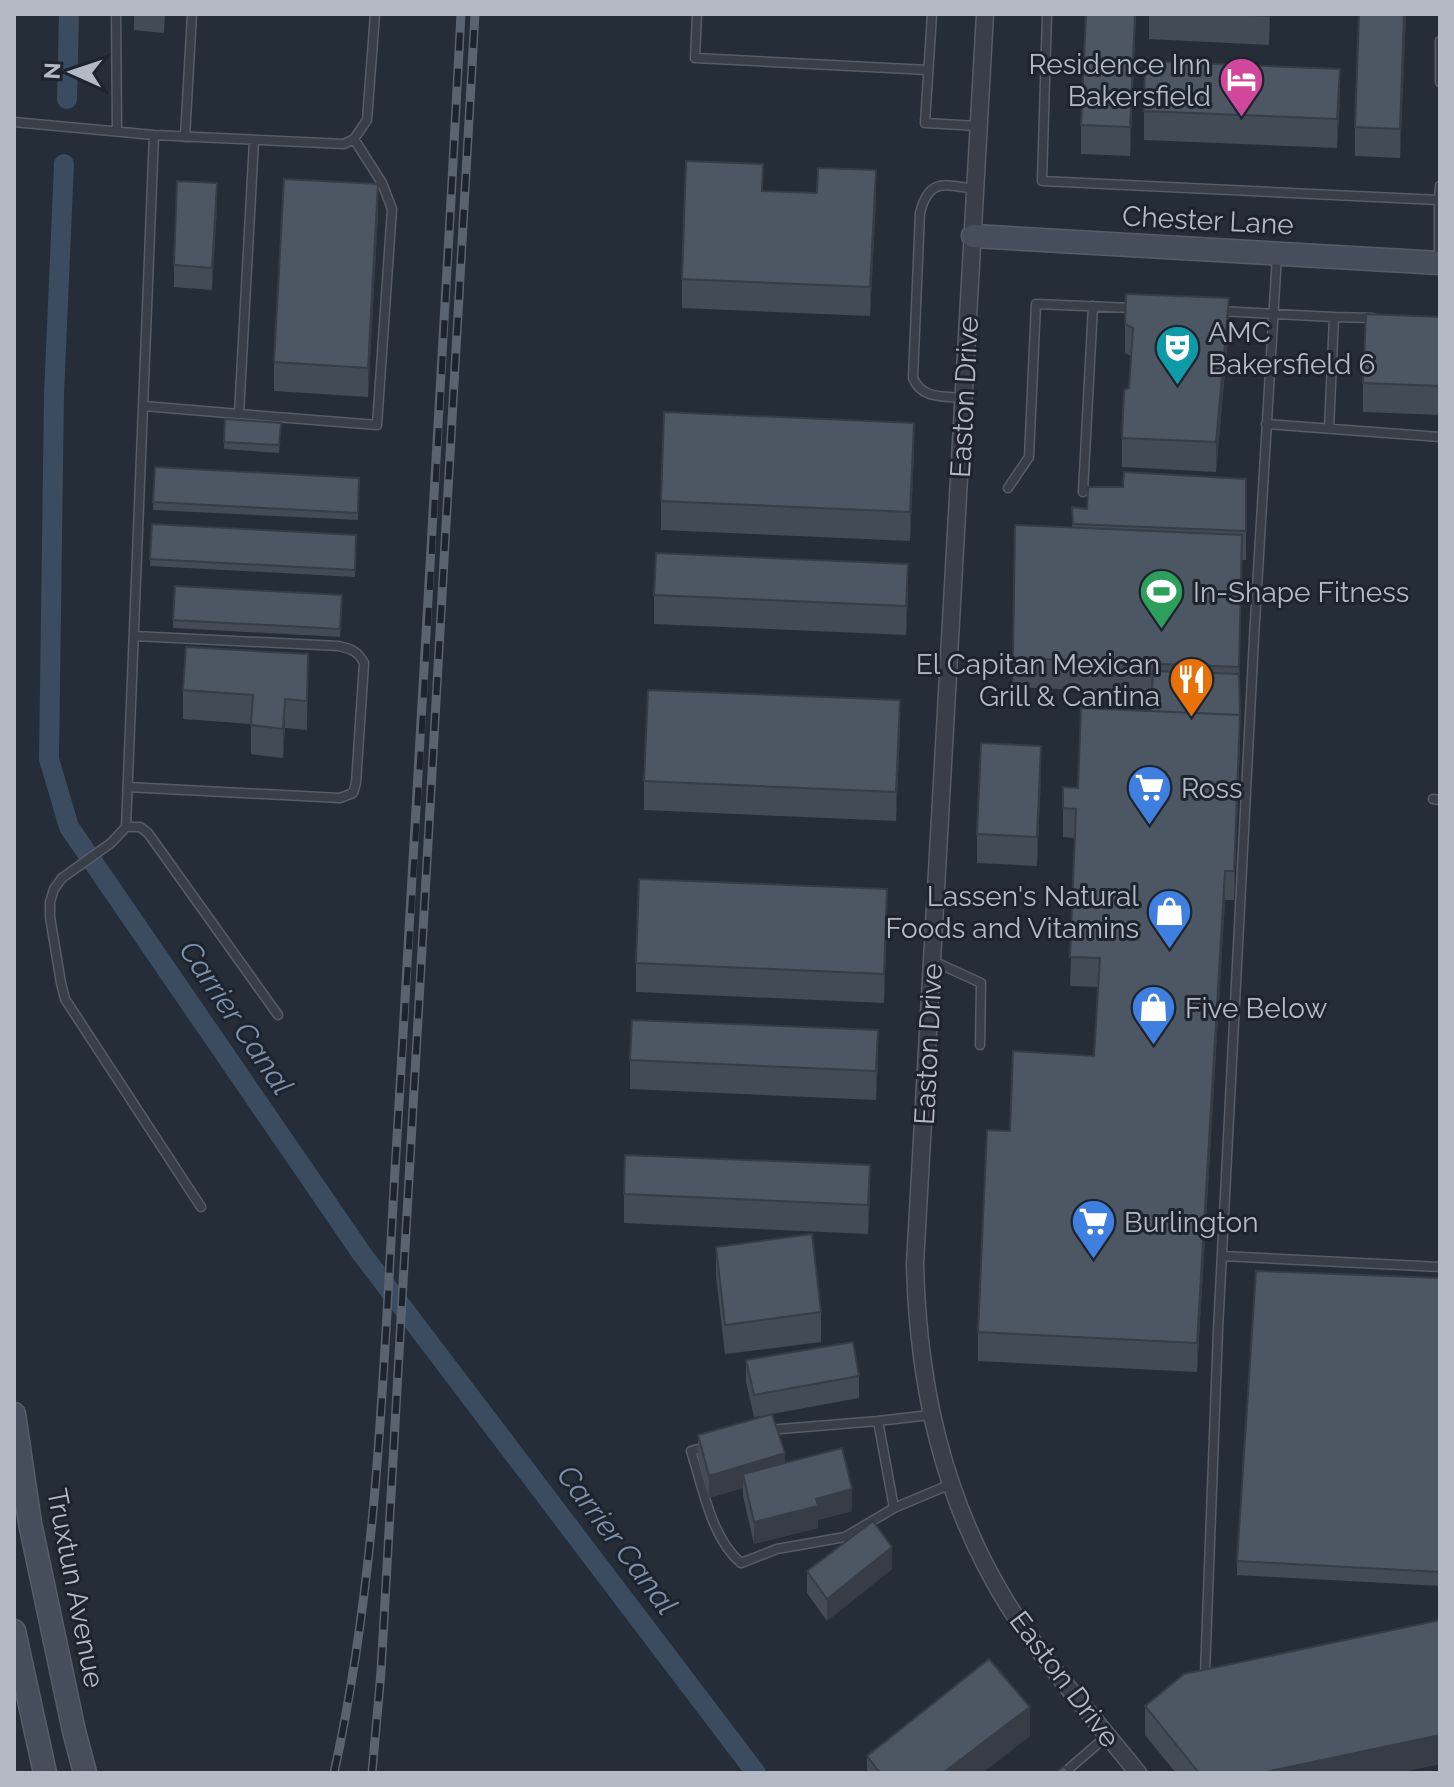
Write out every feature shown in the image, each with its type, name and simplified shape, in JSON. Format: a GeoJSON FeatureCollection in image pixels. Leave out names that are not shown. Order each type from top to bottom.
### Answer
{"type":"FeatureCollection","features":[{"type":"Feature","properties":{"kind":"main road","name":"Chester Lane"},"geometry":{"type":"LineString","coordinates":[[973,236],[1439,263]]}},
{"type":"Feature","properties":{"kind":"main road","name":"Truxtun Avenue"},"geometry":{"type":"LineString","coordinates":[[14,1414],[30,1523],[85,1773]]}},
{"type":"Feature","properties":{"kind":"main road"},"geometry":{"type":"LineString","coordinates":[[14,1631],[45,1773]]}},
{"type":"Feature","properties":{"kind":"street","name":"Easton Drive"},"geometry":{"type":"LineString","coordinates":[[985,14],[915,1264],[916,1318],[930,1415],[951,1484],[975,1542],[1008,1605],[1039,1650],[1138,1773]]}},
{"type":"Feature","properties":{"kind":"lane"},"geometry":{"type":"LineString","coordinates":[[116,14],[117,131]]}},
{"type":"Feature","properties":{"kind":"lane"},"geometry":{"type":"LineString","coordinates":[[185,137],[192,14]]}},
{"type":"Feature","properties":{"kind":"lane"},"geometry":{"type":"LineString","coordinates":[[14,122],[154,135],[344,144],[354,139],[367,120],[375,14]]}},
{"type":"Feature","properties":{"kind":"lane"},"geometry":{"type":"LineString","coordinates":[[697,14],[695,58],[928,70]]}},
{"type":"Feature","properties":{"kind":"lane"},"geometry":{"type":"LineString","coordinates":[[932,14],[925,123],[979,126]]}},
{"type":"Feature","properties":{"kind":"lane"},"geometry":{"type":"LineString","coordinates":[[1047,14],[1042,181],[1439,200]]}},
{"type":"Feature","properties":{"kind":"lane"},"geometry":{"type":"LineString","coordinates":[[1440,41],[1440,82]]}},
{"type":"Feature","properties":{"kind":"lane"},"geometry":{"type":"LineString","coordinates":[[154,135],[126,827],[111,843],[62,878],[54,889],[50,917],[65,999],[201,1207]]}},
{"type":"Feature","properties":{"kind":"lane"},"geometry":{"type":"LineString","coordinates":[[144,406],[377,425],[392,209],[382,183],[354,139]]}},
{"type":"Feature","properties":{"kind":"lane"},"geometry":{"type":"LineString","coordinates":[[239,414],[254,141]]}},
{"type":"Feature","properties":{"kind":"lane"},"geometry":{"type":"LineString","coordinates":[[964,398],[930,396],[917,389],[913,378],[920,213],[924,196],[930,189],[942,184],[976,189]]}},
{"type":"Feature","properties":{"kind":"lane"},"geometry":{"type":"LineString","coordinates":[[1439,263],[1440,186]]}},
{"type":"Feature","properties":{"kind":"lane"},"geometry":{"type":"LineString","coordinates":[[1205,1673],[1222,1256],[1277,254]]}},
{"type":"Feature","properties":{"kind":"lane"},"geometry":{"type":"LineString","coordinates":[[1008,488],[1029,457],[1036,304],[1138,308]]}},
{"type":"Feature","properties":{"kind":"lane"},"geometry":{"type":"LineString","coordinates":[[1083,492],[1093,306]]}},
{"type":"Feature","properties":{"kind":"lane"},"geometry":{"type":"LineString","coordinates":[[1212,311],[1379,318]]}},
{"type":"Feature","properties":{"kind":"lane"},"geometry":{"type":"LineString","coordinates":[[1329,429],[1334,317]]}},
{"type":"Feature","properties":{"kind":"lane"},"geometry":{"type":"LineString","coordinates":[[1266,424],[1440,437]]}},
{"type":"Feature","properties":{"kind":"lane"},"geometry":{"type":"LineString","coordinates":[[128,787],[348,796],[353,793],[356,783],[364,663],[360,655],[339,646],[134,636]]}},
{"type":"Feature","properties":{"kind":"lane"},"geometry":{"type":"LineString","coordinates":[[126,827],[140,827],[148,833],[278,1015]]}},
{"type":"Feature","properties":{"kind":"lane"},"geometry":{"type":"LineString","coordinates":[[932,961],[981,983],[980,1045]]}},
{"type":"Feature","properties":{"kind":"lane"},"geometry":{"type":"LineString","coordinates":[[1222,1256],[1440,1267]]}},
{"type":"Feature","properties":{"kind":"lane"},"geometry":{"type":"LineString","coordinates":[[753,1434],[930,1415]]}},
{"type":"Feature","properties":{"kind":"lane"},"geometry":{"type":"LineString","coordinates":[[878,1421],[894,1508]]}},
{"type":"Feature","properties":{"kind":"lane"},"geometry":{"type":"LineString","coordinates":[[722,1442],[691,1451],[727,1552],[741,1563],[777,1549],[845,1537],[894,1508],[951,1484]]}},
{"type":"Feature","properties":{"kind":"lane"},"geometry":{"type":"LineString","coordinates":[[1068,1772],[1108,1735]]}},
{"type":"Feature","properties":{"kind":"building","name":"Residence Inn Bakersfield"},"geometry":{"type":"Polygon","coordinates":[[[1086,14],[1135,14],[1130,127],[1081,125],[1086,14]]]}},
{"type":"Feature","properties":{"kind":"building"},"geometry":{"type":"Polygon","coordinates":[[[1359,14],[1404,14],[1400,129],[1355,127],[1359,14]]]}},
{"type":"Feature","properties":{"kind":"building"},"geometry":{"type":"Polygon","coordinates":[[[1145,61],[1340,69],[1337,119],[1144,111],[1145,61]]]}},
{"type":"Feature","properties":{"kind":"building"},"geometry":{"type":"Polygon","coordinates":[[[686,161],[763,164],[762,191],[817,193],[818,168],[876,170],[870,287],[682,279],[686,161]]]}},
{"type":"Feature","properties":{"kind":"building"},"geometry":{"type":"Polygon","coordinates":[[[284,179],[378,184],[368,368],[274,362],[284,179]]]}},
{"type":"Feature","properties":{"kind":"building"},"geometry":{"type":"Polygon","coordinates":[[[177,181],[217,183],[212,268],[174,265],[177,181]]]}},
{"type":"Feature","properties":{"kind":"building","name":"AMC Bakersfield 6"},"geometry":{"type":"Polygon","coordinates":[[[1126,294],[1229,298],[1216,442],[1122,438],[1124,390],[1129,388],[1133,328],[1125,324],[1126,294]]]}},
{"type":"Feature","properties":{"kind":"building"},"geometry":{"type":"Polygon","coordinates":[[[1366,314],[1440,317],[1440,386],[1363,383],[1366,314]]]}},
{"type":"Feature","properties":{"kind":"building"},"geometry":{"type":"Polygon","coordinates":[[[664,412],[914,423],[910,512],[661,501],[664,412]]]}},
{"type":"Feature","properties":{"kind":"building"},"geometry":{"type":"Polygon","coordinates":[[[225,419],[281,423],[279,445],[224,442],[225,419]]]}},
{"type":"Feature","properties":{"kind":"building"},"geometry":{"type":"Polygon","coordinates":[[[155,467],[359,478],[358,513],[153,502],[155,467]]]}},
{"type":"Feature","properties":{"kind":"building"},"geometry":{"type":"Polygon","coordinates":[[[1124,472],[1246,479],[1246,531],[1073,524],[1072,507],[1087,509],[1088,487],[1123,487],[1124,472]]]}},
{"type":"Feature","properties":{"kind":"building"},"geometry":{"type":"Polygon","coordinates":[[[152,524],[356,535],[355,570],[150,559],[152,524]]]}},
{"type":"Feature","properties":{"kind":"building"},"geometry":{"type":"Polygon","coordinates":[[[1015,525],[1242,535],[1239,667],[1013,658],[1015,525]]]}},
{"type":"Feature","properties":{"kind":"building"},"geometry":{"type":"Polygon","coordinates":[[[656,553],[908,564],[906,606],[654,595],[656,553]]]}},
{"type":"Feature","properties":{"kind":"building"},"geometry":{"type":"Polygon","coordinates":[[[175,586],[342,595],[340,629],[173,620],[175,586]]]}},
{"type":"Feature","properties":{"kind":"building"},"geometry":{"type":"Polygon","coordinates":[[[186,647],[308,654],[307,701],[285,699],[283,729],[251,725],[253,695],[183,690],[186,647]]]}},
{"type":"Feature","properties":{"kind":"building"},"geometry":{"type":"Polygon","coordinates":[[[1153,671],[1239,674],[1240,715],[1151,711],[1153,671]]]}},
{"type":"Feature","properties":{"kind":"building"},"geometry":{"type":"Polygon","coordinates":[[[648,690],[900,700],[896,792],[644,781],[648,690]]]}},
{"type":"Feature","properties":{"kind":"building"},"geometry":{"type":"Polygon","coordinates":[[[1081,708],[1240,715],[1234,871],[1225,871],[1197,1343],[978,1332],[987,1130],[1010,1131],[1013,1051],[1094,1056],[1100,958],[1070,957],[1076,809],[1063,808],[1063,787],[1078,788],[1081,708]]]}},
{"type":"Feature","properties":{"kind":"building"},"geometry":{"type":"Polygon","coordinates":[[[981,743],[1041,746],[1037,837],[977,834],[981,743]]]}},
{"type":"Feature","properties":{"kind":"building"},"geometry":{"type":"Polygon","coordinates":[[[639,879],[887,889],[884,974],[636,963],[639,879]]]}},
{"type":"Feature","properties":{"kind":"building"},"geometry":{"type":"Polygon","coordinates":[[[632,1020],[878,1030],[876,1071],[630,1060],[632,1020]]]}},
{"type":"Feature","properties":{"kind":"building"},"geometry":{"type":"Polygon","coordinates":[[[625,1155],[870,1165],[868,1205],[624,1194],[625,1155]]]}},
{"type":"Feature","properties":{"kind":"building"},"geometry":{"type":"Polygon","coordinates":[[[812,1234],[821,1312],[725,1325],[716,1247],[812,1234]]]}},
{"type":"Feature","properties":{"kind":"building"},"geometry":{"type":"Polygon","coordinates":[[[1256,1271],[1440,1278],[1440,1572],[1237,1561],[1256,1271]]]}},
{"type":"Feature","properties":{"kind":"building"},"geometry":{"type":"Polygon","coordinates":[[[853,1342],[859,1376],[754,1395],[746,1360],[853,1342]]]}},
{"type":"Feature","properties":{"kind":"building"},"geometry":{"type":"Polygon","coordinates":[[[772,1414],[785,1453],[709,1476],[698,1435],[772,1414]]]}},
{"type":"Feature","properties":{"kind":"building"},"geometry":{"type":"Polygon","coordinates":[[[842,1448],[852,1489],[816,1499],[818,1506],[754,1522],[743,1474],[842,1448]]]}},
{"type":"Feature","properties":{"kind":"building"},"geometry":{"type":"Polygon","coordinates":[[[873,1521],[892,1547],[827,1599],[807,1571],[873,1521]]]}},
{"type":"Feature","properties":{"kind":"building"},"geometry":{"type":"Polygon","coordinates":[[[1440,1620],[1440,1735],[1261,1773],[1199,1773],[1145,1706],[1184,1674],[1440,1620]]]}},
{"type":"Feature","properties":{"kind":"building"},"geometry":{"type":"Polygon","coordinates":[[[989,1659],[1030,1707],[943,1773],[880,1773],[867,1756],[989,1659]]]}},
{"type":"Feature","properties":{"kind":"building"},"geometry":{"type":"Polygon","coordinates":[[[1064,1766],[1070,1773],[1055,1773],[1064,1766]]]}},
{"type":"Feature","properties":{"kind":"waterway","name":"Carrier Canal"},"geometry":{"type":"LineString","coordinates":[[67,99],[69,14]]}},
{"type":"Feature","properties":{"kind":"waterway","name":"Carrier Canal"},"geometry":{"type":"LineString","coordinates":[[64,164],[54,395],[49,759],[69,827],[362,1254],[756,1773]]}},
{"type":"Feature","properties":{"kind":"railway"},"geometry":{"type":"LineString","coordinates":[[334,1773],[362,1612],[384,1366],[461,14]]}},
{"type":"Feature","properties":{"kind":"railway"},"geometry":{"type":"LineString","coordinates":[[372,1773],[381,1672],[475,14]]}},
{"type":"Feature","properties":{"kind":"place","name":"Residence Inn Bakersfield"},"geometry":{"type":"Point","coordinates":[1242,119]}},
{"type":"Feature","properties":{"kind":"place","name":"AMC Bakersfield 6"},"geometry":{"type":"Point","coordinates":[1177,387]}},
{"type":"Feature","properties":{"kind":"place","name":"In-Shape Fitness"},"geometry":{"type":"Point","coordinates":[1162,631]}},
{"type":"Feature","properties":{"kind":"place","name":"El Capitan Mexican Grill & Cantina"},"geometry":{"type":"Point","coordinates":[1191,719]}},
{"type":"Feature","properties":{"kind":"place","name":"Ross"},"geometry":{"type":"Point","coordinates":[1150,827]}},
{"type":"Feature","properties":{"kind":"place","name":"Lassen's Natural Foods and Vitamins"},"geometry":{"type":"Point","coordinates":[1170,951]}},
{"type":"Feature","properties":{"kind":"place","name":"Five Below"},"geometry":{"type":"Point","coordinates":[1154,1047]}},
{"type":"Feature","properties":{"kind":"place","name":"Burlington"},"geometry":{"type":"Point","coordinates":[1093,1261]}}]}
